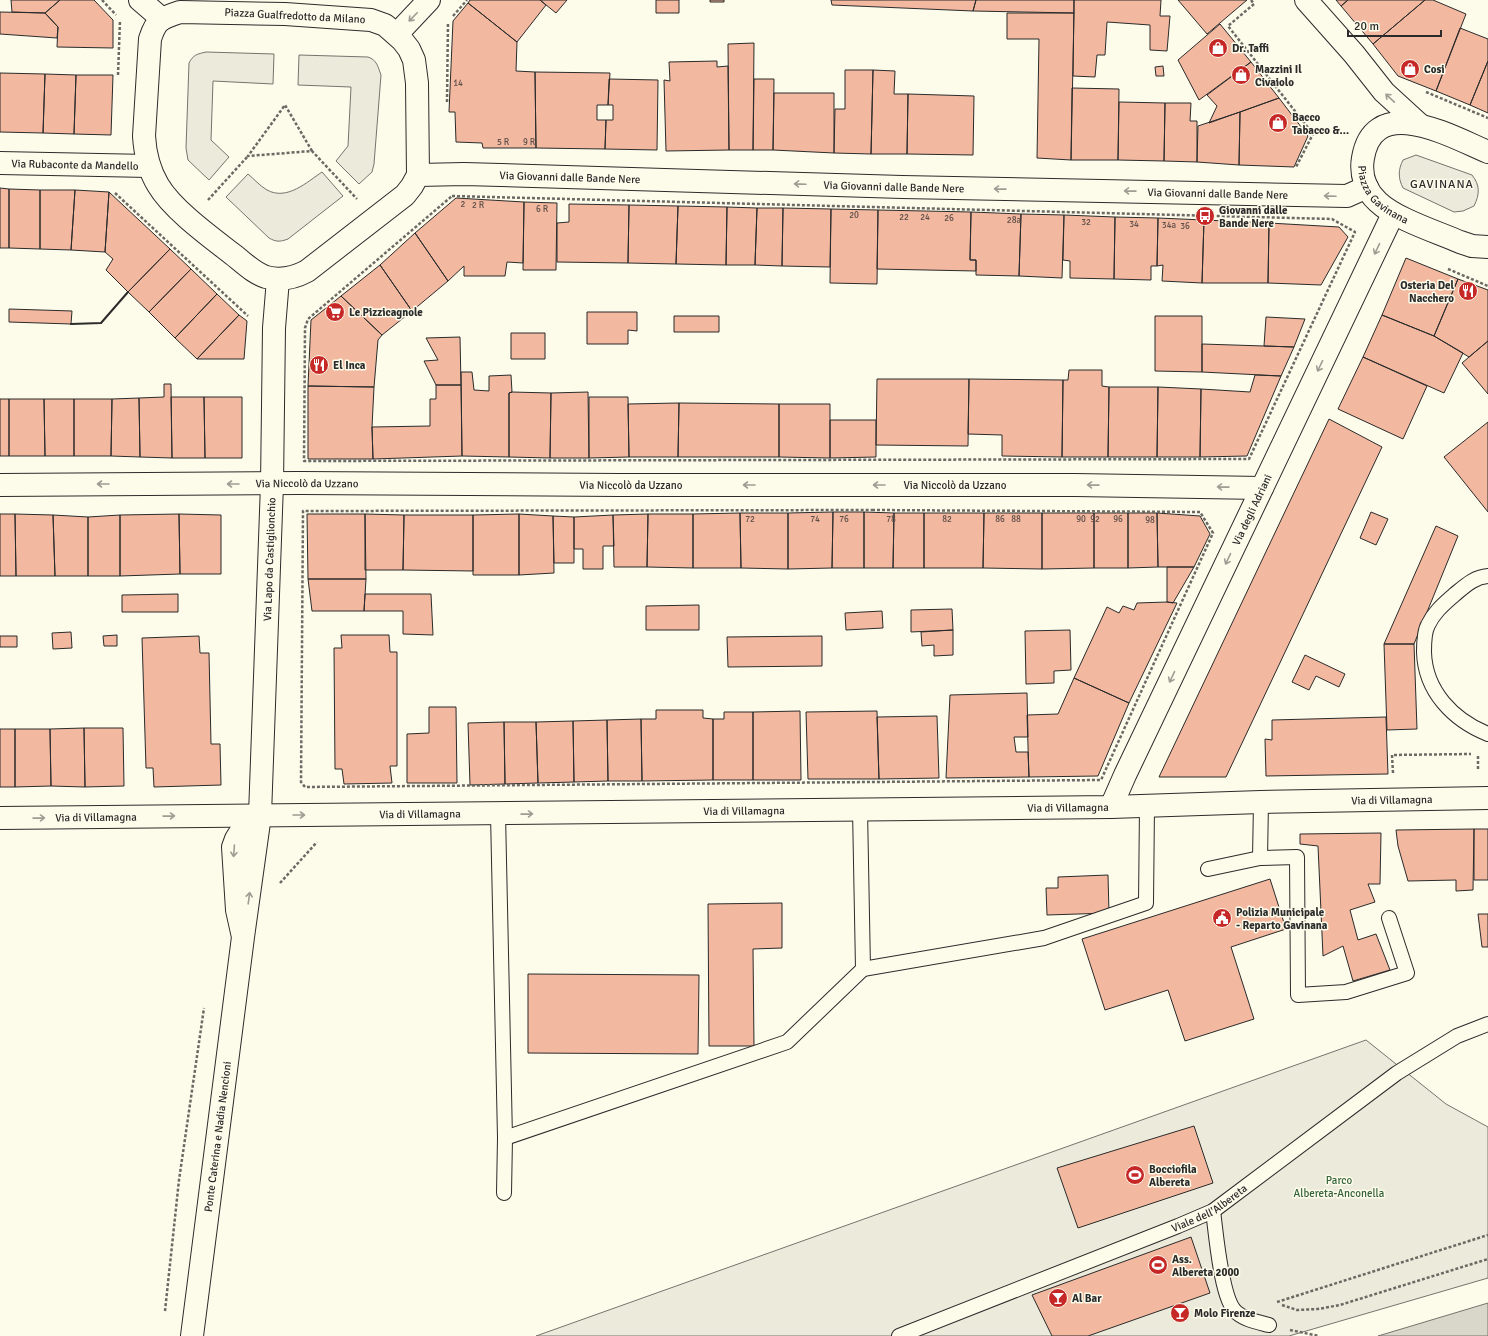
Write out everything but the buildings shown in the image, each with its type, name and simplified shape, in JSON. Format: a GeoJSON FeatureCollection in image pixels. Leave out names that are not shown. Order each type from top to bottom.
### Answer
{"type":"FeatureCollection","features":[{"type":"Feature","properties":{"kind":"street"},"geometry":{"type":"LineString","coordinates":[[140,0],[162,19],[154,26],[150,39],[144,136],[145,150],[152,175],[169,200],[191,220],[254,271],[266,277],[278,279],[297,276],[307,271],[405,195],[418,175]]}},
{"type":"Feature","properties":{"kind":"street"},"geometry":{"type":"LineString","coordinates":[[397,34],[429,0]]}},
{"type":"Feature","properties":{"kind":"street"},"geometry":{"type":"LineString","coordinates":[[1306,0],[1354,54],[1384,92],[1419,124]]}},
{"type":"Feature","properties":{"kind":"street","name":"Piazza Gualfredotto da Milano"},"geometry":{"type":"LineString","coordinates":[[162,19],[180,12],[293,15],[371,20],[385,24],[397,34],[409,49],[414,60],[417,84],[418,175]]}},
{"type":"Feature","properties":{"kind":"street","name":"Piazza Gavinana"},"geometry":{"type":"LineString","coordinates":[[1488,152],[1419,124],[1391,124],[1383,127],[1371,137],[1366,146],[1362,164],[1363,178],[1367,187],[1379,203],[1393,214],[1460,242],[1472,246],[1488,247]]}},
{"type":"Feature","properties":{"kind":"street","name":"Via Rubaconte da Mandello"},"geometry":{"type":"LineString","coordinates":[[0,162],[149,166]]}},
{"type":"Feature","properties":{"kind":"street","name":"Via Giovanni dalle Bande Nere"},"geometry":{"type":"LineString","coordinates":[[418,175],[464,174],[902,187],[1346,196],[1367,187]]}},
{"type":"Feature","properties":{"kind":"street","name":"Via degli Adriani"},"geometry":{"type":"LineString","coordinates":[[1111,807],[1393,214]]}},
{"type":"Feature","properties":{"kind":"street","name":"Via Lapo da Castiglionchio"},"geometry":{"type":"LineString","coordinates":[[260,815],[272,484],[274,328],[278,279]]}},
{"type":"Feature","properties":{"kind":"street","name":"Via Niccolò da Uzzano"},"geometry":{"type":"LineString","coordinates":[[0,485],[1075,485],[1262,488]]}},
{"type":"Feature","properties":{"kind":"street","name":"Via di Villamagna"},"geometry":{"type":"LineString","coordinates":[[0,818],[1111,807],[1261,802],[1488,798]]}},
{"type":"Feature","properties":{"kind":"street","name":"Ponte Caterina e Nadia Nencioni"},"geometry":{"type":"LineString","coordinates":[[192,1336],[260,815]]}},
{"type":"Feature","properties":{"kind":"lane"},"geometry":{"type":"LineString","coordinates":[[1488,576],[1472,580],[1437,610],[1427,626],[1424,647],[1427,675],[1439,698],[1458,718],[1488,734]]}},
{"type":"Feature","properties":{"kind":"lane"},"geometry":{"type":"LineString","coordinates":[[1260,858],[1261,802]]}},
{"type":"Feature","properties":{"kind":"lane"},"geometry":{"type":"LineString","coordinates":[[505,1138],[787,1042],[862,969],[1044,938],[1146,903],[1147,806]]}},
{"type":"Feature","properties":{"kind":"lane"},"geometry":{"type":"LineString","coordinates":[[860,809],[862,969]]}},
{"type":"Feature","properties":{"kind":"lane"},"geometry":{"type":"LineString","coordinates":[[498,814],[505,1138],[504,1194]]}},
{"type":"Feature","properties":{"kind":"lane"},"geometry":{"type":"LineString","coordinates":[[1208,869],[1260,858],[1297,857],[1298,995],[1346,992],[1407,973],[1389,918]]}},
{"type":"Feature","properties":{"kind":"lane","name":"Viale dell'Albereta"},"geometry":{"type":"LineString","coordinates":[[899,1336],[1213,1211],[1397,1073],[1457,1036],[1488,1024]]}},
{"type":"Feature","properties":{"kind":"lane"},"geometry":{"type":"LineString","coordinates":[[1213,1211],[1220,1267],[1228,1300],[1234,1311],[1248,1320],[1269,1325]]}},
{"type":"Feature","properties":{"kind":"path"},"geometry":{"type":"LineString","coordinates":[[102,0],[120,19],[118,79]]}},
{"type":"Feature","properties":{"kind":"path"},"geometry":{"type":"LineString","coordinates":[[447,110],[448,22],[467,0]]}},
{"type":"Feature","properties":{"kind":"path"},"geometry":{"type":"LineString","coordinates":[[1251,0],[1254,4],[1228,26],[1313,134],[1295,169]]}},
{"type":"Feature","properties":{"kind":"path"},"geometry":{"type":"LineString","coordinates":[[1424,91],[1488,118]]}},
{"type":"Feature","properties":{"kind":"path"},"geometry":{"type":"LineString","coordinates":[[191,220],[248,156],[285,105],[312,151],[376,219]]}},
{"type":"Feature","properties":{"kind":"path"},"geometry":{"type":"LineString","coordinates":[[248,156],[312,151]]}},
{"type":"Feature","properties":{"kind":"path"},"geometry":{"type":"LineString","coordinates":[[113,190],[250,319]]}},
{"type":"Feature","properties":{"kind":"path"},"geometry":{"type":"LineString","coordinates":[[304,461],[305,328],[308,319],[452,196],[1332,219],[1355,232]]}},
{"type":"Feature","properties":{"kind":"path"},"geometry":{"type":"LineString","coordinates":[[303,511],[301,782],[304,787]]}},
{"type":"Feature","properties":{"kind":"path"},"geometry":{"type":"LineString","coordinates":[[165,1313],[180,1180],[205,1000]]}},
{"type":"Feature","properties":{"kind":"path"},"geometry":{"type":"LineString","coordinates":[[1488,1235],[1276,1302],[1297,1310],[1318,1309],[1340,1305],[1488,1259]]}},
{"type":"Feature","properties":{"kind":"green space"},"geometry":{"type":"Polygon","coordinates":[[[206,52],[274,54],[273,84],[213,81],[211,140],[229,157],[209,180],[188,160],[186,148],[189,63],[196,55],[206,52]]]}},
{"type":"Feature","properties":{"kind":"green space"},"geometry":{"type":"Polygon","coordinates":[[[299,55],[368,57],[375,62],[378,67],[381,75],[374,164],[372,172],[359,184],[336,161],[348,146],[351,87],[298,85],[299,55]]]}},
{"type":"Feature","properties":{"kind":"green space"},"geometry":{"type":"Polygon","coordinates":[[[1416,155],[1472,175],[1478,186],[1478,194],[1474,206],[1463,211],[1454,212],[1403,188],[1399,174],[1401,164],[1403,160],[1416,155]]]}},
{"type":"Feature","properties":{"kind":"green space"},"geometry":{"type":"Polygon","coordinates":[[[322,172],[343,196],[288,239],[283,241],[276,241],[269,238],[226,197],[248,174],[267,190],[274,193],[282,193],[296,189],[322,172]]]}},
{"type":"Feature","properties":{"kind":"green space","name":"Parco Albereta-Anconella"},"geometry":{"type":"Polygon","coordinates":[[[1366,1040],[1446,1104],[1488,1127],[1488,1278],[1289,1336],[536,1336],[1366,1040]]]}},
{"type":"Feature","properties":{"kind":"shaded area"},"geometry":{"type":"Polygon","coordinates":[[[1488,1303],[1488,1336],[1378,1336],[1488,1303]]]}},
{"type":"Feature","properties":{"kind":"wall"},"geometry":{"type":"LineString","coordinates":[[71,324],[101,323],[128,292]]}},
{"type":"Feature","properties":{"kind":"place","name":"Dr. Taffi"},"geometry":{"type":"Point","coordinates":[1218,48]}},
{"type":"Feature","properties":{"kind":"place","name":"Cosi"},"geometry":{"type":"Point","coordinates":[1410,69]}},
{"type":"Feature","properties":{"kind":"place","name":"Mazzini Il Civaiolo"},"geometry":{"type":"Point","coordinates":[1241,75]}},
{"type":"Feature","properties":{"kind":"place","name":"Bacco Tabacco &..."},"geometry":{"type":"Point","coordinates":[1278,123]}},
{"type":"Feature","properties":{"kind":"place","name":"Giovanni dalle Bande Nere"},"geometry":{"type":"Point","coordinates":[1205,216]}},
{"type":"Feature","properties":{"kind":"place","name":"Osteria Del Nacchero"},"geometry":{"type":"Point","coordinates":[1468,291]}},
{"type":"Feature","properties":{"kind":"place","name":"Le Pizzicagnole"},"geometry":{"type":"Point","coordinates":[335,312]}},
{"type":"Feature","properties":{"kind":"place","name":"El Inca"},"geometry":{"type":"Point","coordinates":[319,365]}},
{"type":"Feature","properties":{"kind":"place","name":"Polizia Municipale - Reparto Gavinana"},"geometry":{"type":"Point","coordinates":[1222,918]}},
{"type":"Feature","properties":{"kind":"place","name":"Bocciofila Albereta"},"geometry":{"type":"Point","coordinates":[1135,1175]}},
{"type":"Feature","properties":{"kind":"place","name":"Ass. Albereta 2000"},"geometry":{"type":"Point","coordinates":[1158,1265]}},
{"type":"Feature","properties":{"kind":"place","name":"Al Bar"},"geometry":{"type":"Point","coordinates":[1058,1298]}},
{"type":"Feature","properties":{"kind":"place","name":"Molo Firenze"},"geometry":{"type":"Point","coordinates":[1180,1313]}},
{"type":"Feature","properties":{"kind":"district","name":"GAVINANA"},"geometry":{"type":"Point","coordinates":[1442,184]}}]}
